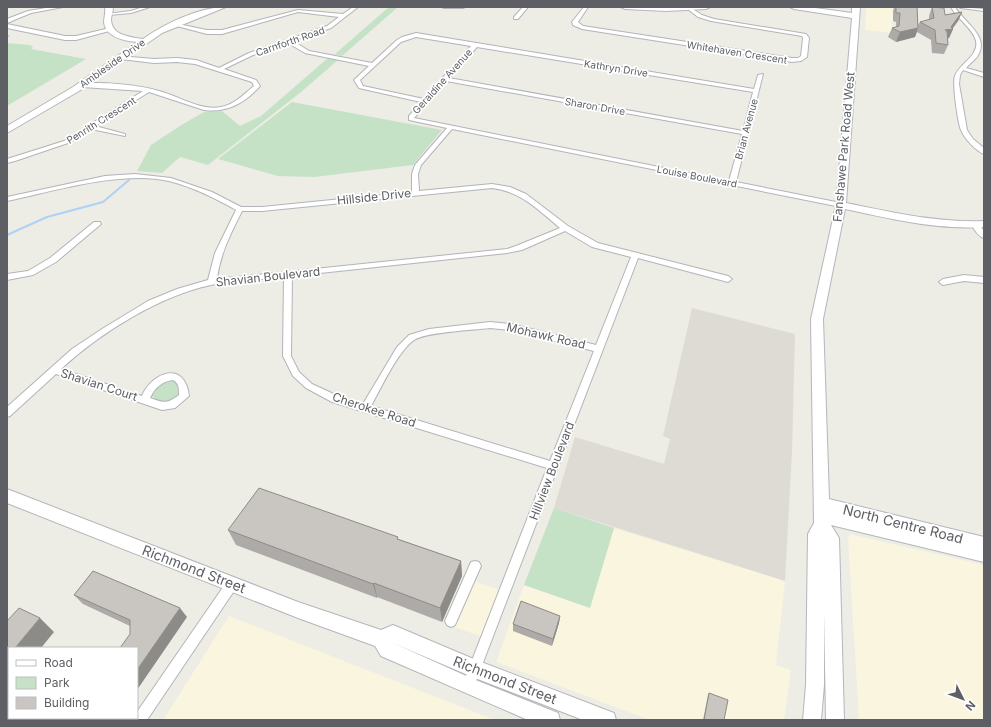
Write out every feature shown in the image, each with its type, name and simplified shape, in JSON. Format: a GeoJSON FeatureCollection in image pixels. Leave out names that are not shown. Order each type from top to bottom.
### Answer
{"type":"FeatureCollection","features":[{"type":"Feature","properties":{"kind":"main road","name":"Ambleside Drive"},"geometry":{"type":"LineString","coordinates":[[7,130],[82,84],[159,31],[222,7]]}},
{"type":"Feature","properties":{"kind":"main road"},"geometry":{"type":"LineString","coordinates":[[625,7],[646,10],[677,10],[706,7]]}},
{"type":"Feature","properties":{"kind":"main road"},"geometry":{"type":"LineString","coordinates":[[794,7],[855,16]]}},
{"type":"Feature","properties":{"kind":"main road","name":"Fanshawe Park Road West"},"geometry":{"type":"LineString","coordinates":[[812,720],[816,677],[816,534],[822,515],[818,319],[841,205],[856,7]]}},
{"type":"Feature","properties":{"kind":"main road"},"geometry":{"type":"LineString","coordinates":[[109,11],[108,26],[110,30],[122,37],[143,41]]}},
{"type":"Feature","properties":{"kind":"main road","name":"Louise Boulevard"},"geometry":{"type":"LineString","coordinates":[[841,205],[922,220],[980,224]]}},
{"type":"Feature","properties":{"kind":"main road","name":"Richmond Street"},"geometry":{"type":"LineString","coordinates":[[7,496],[232,584],[381,640],[387,650],[468,686],[551,720]]}},
{"type":"Feature","properties":{"kind":"main road","name":"Fanshawe Park Road West"},"geometry":{"type":"LineString","coordinates":[[822,515],[831,538],[835,720]]}},
{"type":"Feature","properties":{"kind":"main road","name":"North Centre Road"},"geometry":{"type":"LineString","coordinates":[[822,515],[984,544]]}},
{"type":"Feature","properties":{"kind":"main road","name":"North Centre Road"},"geometry":{"type":"LineString","coordinates":[[822,515],[984,555]]}},
{"type":"Feature","properties":{"kind":"main road","name":"Richmond Street"},"geometry":{"type":"LineString","coordinates":[[381,640],[394,634],[475,669],[607,720]]}},
{"type":"Feature","properties":{"kind":"street"},"geometry":{"type":"LineString","coordinates":[[7,21],[26,13],[61,7]]}},
{"type":"Feature","properties":{"kind":"street"},"geometry":{"type":"LineString","coordinates":[[109,11],[131,12],[148,7]]}},
{"type":"Feature","properties":{"kind":"street","name":"Carnforth Road"},"geometry":{"type":"LineString","coordinates":[[220,69],[246,56],[329,27],[356,7]]}},
{"type":"Feature","properties":{"kind":"street"},"geometry":{"type":"LineString","coordinates":[[444,7],[463,7]]}},
{"type":"Feature","properties":{"kind":"street"},"geometry":{"type":"LineString","coordinates":[[516,18],[526,7]]}},
{"type":"Feature","properties":{"kind":"street","name":"Whitehaven Crescent"},"geometry":{"type":"LineString","coordinates":[[586,7],[575,22],[575,24],[582,27],[792,60],[804,57],[806,38],[804,35],[713,20],[700,16],[692,9]]}},
{"type":"Feature","properties":{"kind":"street"},"geometry":{"type":"LineString","coordinates":[[953,7],[955,11],[980,33],[980,48],[976,55],[961,68],[956,78],[956,84],[964,130],[971,140],[984,152]]}},
{"type":"Feature","properties":{"kind":"street"},"geometry":{"type":"LineString","coordinates":[[961,7],[984,10]]}},
{"type":"Feature","properties":{"kind":"street"},"geometry":{"type":"LineString","coordinates":[[175,24],[213,33],[298,11],[344,16]]}},
{"type":"Feature","properties":{"kind":"street"},"geometry":{"type":"LineString","coordinates":[[7,26],[65,38],[76,38],[110,30]]}},
{"type":"Feature","properties":{"kind":"street","name":"Kathryn Drive"},"geometry":{"type":"LineString","coordinates":[[425,101],[361,87],[357,84],[357,80],[399,41],[409,36],[431,37],[756,91]]}},
{"type":"Feature","properties":{"kind":"street"},"geometry":{"type":"LineString","coordinates":[[288,41],[307,52],[373,65]]}},
{"type":"Feature","properties":{"kind":"street","name":"Geraldine Avenue"},"geometry":{"type":"LineString","coordinates":[[410,119],[475,44]]}},
{"type":"Feature","properties":{"kind":"street"},"geometry":{"type":"LineString","coordinates":[[82,84],[148,90],[162,93],[204,108],[220,110],[236,104],[257,86],[254,80],[196,62],[154,61],[120,57]]}},
{"type":"Feature","properties":{"kind":"street"},"geometry":{"type":"LineString","coordinates":[[961,68],[984,75]]}},
{"type":"Feature","properties":{"kind":"street","name":"Brian Avenue"},"geometry":{"type":"LineString","coordinates":[[732,183],[761,75]]}},
{"type":"Feature","properties":{"kind":"street","name":"Sharon Drive"},"geometry":{"type":"LineString","coordinates":[[444,79],[745,133]]}},
{"type":"Feature","properties":{"kind":"street","name":"Penrith Crescent"},"geometry":{"type":"LineString","coordinates":[[7,161],[66,142],[148,90]]}},
{"type":"Feature","properties":{"kind":"street","name":"Louise Boulevard"},"geometry":{"type":"LineString","coordinates":[[410,119],[841,205]]}},
{"type":"Feature","properties":{"kind":"street"},"geometry":{"type":"LineString","coordinates":[[90,127],[123,135]]}},
{"type":"Feature","properties":{"kind":"street"},"geometry":{"type":"LineString","coordinates":[[416,193],[415,174],[418,165],[450,128]]}},
{"type":"Feature","properties":{"kind":"street","name":"Hillside Drive"},"geometry":{"type":"LineString","coordinates":[[7,199],[105,178],[135,176],[169,179],[210,193],[240,209],[270,208],[492,186],[508,188],[524,195],[565,228],[595,246],[728,279]]}},
{"type":"Feature","properties":{"kind":"street"},"geometry":{"type":"LineString","coordinates":[[212,282],[214,264],[220,248],[240,209]]}},
{"type":"Feature","properties":{"kind":"street"},"geometry":{"type":"LineString","coordinates":[[7,277],[30,274],[53,260],[97,224]]}},
{"type":"Feature","properties":{"kind":"street"},"geometry":{"type":"LineString","coordinates":[[980,224],[984,236]]}},
{"type":"Feature","properties":{"kind":"street","name":"Shavian Boulevard"},"geometry":{"type":"LineString","coordinates":[[7,413],[53,370],[81,347],[151,303],[180,291],[212,282],[507,251],[519,248],[565,228]]}},
{"type":"Feature","properties":{"kind":"street","name":"Hillview Boulevard"},"geometry":{"type":"LineString","coordinates":[[468,686],[635,256]]}},
{"type":"Feature","properties":{"kind":"street","name":"Cherokee Road"},"geometry":{"type":"LineString","coordinates":[[288,275],[288,356],[296,374],[309,386],[335,399],[553,466]]}},
{"type":"Feature","properties":{"kind":"street"},"geometry":{"type":"LineString","coordinates":[[944,282],[964,278],[984,280]]}},
{"type":"Feature","properties":{"kind":"street","name":"Mohawk Road"},"geometry":{"type":"LineString","coordinates":[[365,408],[400,350],[412,337],[429,332],[490,325],[511,326],[598,349]]}},
{"type":"Feature","properties":{"kind":"street","name":"Shavian Court"},"geometry":{"type":"LineString","coordinates":[[53,370],[146,400]]}},
{"type":"Feature","properties":{"kind":"street"},"geometry":{"type":"LineString","coordinates":[[451,621],[475,566]]}},
{"type":"Feature","properties":{"kind":"street"},"geometry":{"type":"LineString","coordinates":[[138,720],[232,584]]}},
{"type":"Feature","properties":{"kind":"shaded area"},"geometry":{"type":"Polygon","coordinates":[[[866,7],[898,7],[918,25],[892,21],[892,33],[865,30],[866,7]]]}},
{"type":"Feature","properties":{"kind":"shaded area"},"geometry":{"type":"Polygon","coordinates":[[[692,308],[795,334],[792,451],[785,581],[554,508],[575,437],[664,464],[670,439],[663,436],[692,308]]]}},
{"type":"Feature","properties":{"kind":"shaded area"},"geometry":{"type":"Polygon","coordinates":[[[614,528],[785,581],[776,665],[791,670],[784,720],[650,720],[496,662],[524,585],[590,608],[614,528]]]}},
{"type":"Feature","properties":{"kind":"shaded area"},"geometry":{"type":"Polygon","coordinates":[[[850,534],[984,565],[984,720],[859,720],[848,539],[850,534]]]}},
{"type":"Feature","properties":{"kind":"shaded area"},"geometry":{"type":"Polygon","coordinates":[[[471,580],[503,591],[485,638],[452,626],[471,580]]]}},
{"type":"Feature","properties":{"kind":"shaded area"},"geometry":{"type":"Polygon","coordinates":[[[229,616],[495,720],[163,720],[229,616]]]}},
{"type":"Feature","properties":{"kind":"green space"},"geometry":{"type":"Polygon","coordinates":[[[389,7],[398,7],[342,56],[335,54],[389,7]]]}},
{"type":"Feature","properties":{"kind":"green space"},"geometry":{"type":"Polygon","coordinates":[[[7,43],[30,45],[33,47],[31,49],[86,59],[7,106],[7,43]]]}},
{"type":"Feature","properties":{"kind":"green space"},"geometry":{"type":"Polygon","coordinates":[[[328,58],[338,60],[301,92],[208,165],[180,157],[162,173],[137,171],[151,145],[183,124],[204,112],[222,111],[240,126],[261,116],[328,58]]]}},
{"type":"Feature","properties":{"kind":"green space"},"geometry":{"type":"Polygon","coordinates":[[[292,102],[442,130],[413,165],[314,177],[278,176],[218,159],[292,102]]]}},
{"type":"Feature","properties":{"kind":"green space"},"geometry":{"type":"Polygon","coordinates":[[[167,381],[175,381],[180,388],[178,396],[168,403],[158,401],[152,396],[160,385],[167,381]]]}},
{"type":"Feature","properties":{"kind":"green space"},"geometry":{"type":"Polygon","coordinates":[[[554,508],[614,528],[590,608],[524,585],[554,508]]]}},
{"type":"Feature","properties":{"kind":"building"},"geometry":{"type":"Polygon","coordinates":[[[896,7],[917,7],[918,28],[900,32],[892,28],[899,26],[900,13],[896,13],[896,7]]]}},
{"type":"Feature","properties":{"kind":"building"},"geometry":{"type":"Polygon","coordinates":[[[932,7],[944,8],[945,15],[962,12],[951,27],[953,29],[945,30],[947,31],[948,45],[936,43],[935,30],[920,22],[934,18],[932,7]]]}},
{"type":"Feature","properties":{"kind":"building"},"geometry":{"type":"Polygon","coordinates":[[[259,488],[461,561],[440,608],[228,530],[259,488]]]}},
{"type":"Feature","properties":{"kind":"building"},"geometry":{"type":"Polygon","coordinates":[[[93,571],[180,608],[138,669],[138,647],[121,647],[130,634],[130,620],[74,595],[93,571]]]}},
{"type":"Feature","properties":{"kind":"building"},"geometry":{"type":"Polygon","coordinates":[[[521,601],[560,616],[553,639],[513,624],[521,601]]]}},
{"type":"Feature","properties":{"kind":"building"},"geometry":{"type":"Polygon","coordinates":[[[19,608],[40,618],[16,647],[8,647],[7,658],[7,621],[19,608]]]}},
{"type":"Feature","properties":{"kind":"building"},"geometry":{"type":"Polygon","coordinates":[[[709,693],[728,700],[724,720],[704,720],[709,693]]]}},
{"type":"Feature","properties":{"kind":"waterway"},"geometry":{"type":"LineString","coordinates":[[7,235],[47,217],[103,202],[129,180]]}}]}
